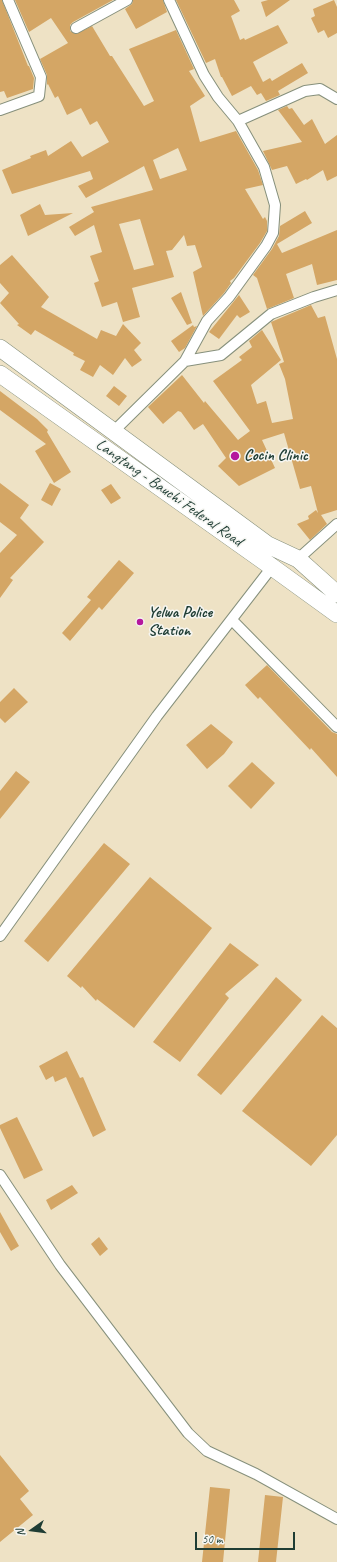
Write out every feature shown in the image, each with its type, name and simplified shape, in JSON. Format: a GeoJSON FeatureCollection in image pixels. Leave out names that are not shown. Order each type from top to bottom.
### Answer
{"type":"FeatureCollection","features":[{"type":"Feature","properties":{"kind":"main road"},"geometry":{"type":"LineString","coordinates":[[0,348],[268,545],[298,559],[337,594]]}},
{"type":"Feature","properties":{"kind":"main road","name":"Langtang - Bauchi Federal Road"},"geometry":{"type":"LineString","coordinates":[[0,374],[272,566],[337,614]]}},
{"type":"Feature","properties":{"kind":"street"},"geometry":{"type":"LineString","coordinates":[[0,110],[39,96],[41,77],[8,0]]}},
{"type":"Feature","properties":{"kind":"street"},"geometry":{"type":"LineString","coordinates":[[76,28],[127,0]]}},
{"type":"Feature","properties":{"kind":"street"},"geometry":{"type":"LineString","coordinates":[[114,431],[185,361],[207,321],[229,296],[266,246],[273,233],[275,205],[264,167],[238,121],[218,97],[204,75],[169,0]]}},
{"type":"Feature","properties":{"kind":"street"},"geometry":{"type":"LineString","coordinates":[[238,121],[305,91],[320,89],[337,100]]}},
{"type":"Feature","properties":{"kind":"street"},"geometry":{"type":"LineString","coordinates":[[185,361],[221,355],[271,314],[314,297],[337,290]]}},
{"type":"Feature","properties":{"kind":"street"},"geometry":{"type":"LineString","coordinates":[[298,559],[337,524]]}},
{"type":"Feature","properties":{"kind":"street"},"geometry":{"type":"LineString","coordinates":[[0,936],[157,716],[272,566]]}},
{"type":"Feature","properties":{"kind":"street"},"geometry":{"type":"LineString","coordinates":[[232,620],[337,727]]}},
{"type":"Feature","properties":{"kind":"street"},"geometry":{"type":"LineString","coordinates":[[0,1175],[60,1265],[188,1433],[207,1451],[256,1474],[337,1519]]}},
{"type":"Feature","properties":{"kind":"building"},"geometry":{"type":"Polygon","coordinates":[[[0,0],[2,0],[34,78],[33,89],[7,98],[4,91],[0,92],[0,0]]]}},
{"type":"Feature","properties":{"kind":"building"},"geometry":{"type":"Polygon","coordinates":[[[15,0],[113,0],[73,22],[70,25],[70,31],[76,34],[92,26],[110,56],[112,56],[144,106],[154,101],[129,49],[176,30],[194,69],[189,71],[205,96],[190,106],[200,142],[236,131],[258,170],[263,185],[245,189],[263,219],[265,217],[267,221],[267,231],[260,243],[234,278],[230,281],[231,283],[224,293],[203,316],[193,272],[202,267],[195,245],[187,246],[184,235],[172,250],[166,251],[174,277],[132,288],[140,317],[123,322],[117,302],[102,307],[94,283],[99,281],[90,256],[102,252],[94,225],[75,236],[69,227],[94,212],[91,207],[153,190],[144,166],[86,198],[78,186],[93,179],[90,171],[12,194],[2,170],[46,150],[48,156],[71,141],[82,157],[109,142],[97,121],[90,125],[81,108],[67,115],[58,96],[55,98],[48,84],[47,85],[47,75],[40,59],[68,43],[51,18],[29,32],[15,0]],[[178,148],[153,160],[160,179],[187,170],[178,148]],[[140,219],[119,224],[134,270],[154,265],[140,219]]]}},
{"type":"Feature","properties":{"kind":"building"},"geometry":{"type":"Polygon","coordinates":[[[133,0],[163,0],[167,12],[136,29],[125,9],[132,4],[133,0]]]}},
{"type":"Feature","properties":{"kind":"building"},"geometry":{"type":"Polygon","coordinates":[[[176,0],[234,0],[240,11],[231,16],[240,40],[244,38],[245,40],[278,25],[288,43],[253,62],[263,82],[270,78],[272,81],[302,63],[308,73],[278,91],[280,95],[266,101],[261,93],[257,95],[251,86],[232,96],[221,77],[215,59],[206,63],[176,0]]]}},
{"type":"Feature","properties":{"kind":"building"},"geometry":{"type":"Polygon","coordinates":[[[268,0],[290,0],[266,17],[261,2],[268,0]]]}},
{"type":"Feature","properties":{"kind":"building"},"geometry":{"type":"Polygon","coordinates":[[[334,0],[337,7],[337,33],[328,38],[324,30],[318,33],[311,18],[315,16],[313,9],[334,0]]]}},
{"type":"Feature","properties":{"kind":"building"},"geometry":{"type":"Polygon","coordinates":[[[287,106],[289,109],[292,108],[304,125],[312,119],[325,144],[337,135],[337,176],[327,181],[323,170],[307,180],[306,179],[296,184],[287,166],[272,170],[263,151],[302,142],[278,110],[287,106]]]}},
{"type":"Feature","properties":{"kind":"building"},"geometry":{"type":"Polygon","coordinates":[[[40,204],[45,215],[73,213],[28,236],[20,215],[40,204]]]}},
{"type":"Feature","properties":{"kind":"building"},"geometry":{"type":"Polygon","coordinates":[[[305,211],[312,223],[277,244],[282,253],[337,230],[337,280],[317,285],[312,264],[286,274],[294,298],[267,309],[257,278],[253,275],[272,249],[279,236],[280,226],[305,211]]]}},
{"type":"Feature","properties":{"kind":"building"},"geometry":{"type":"Polygon","coordinates":[[[12,255],[49,297],[41,307],[97,339],[101,330],[116,336],[123,324],[141,343],[134,350],[142,360],[132,367],[125,358],[113,375],[100,365],[93,377],[80,370],[85,361],[73,355],[74,353],[35,330],[31,335],[17,325],[19,324],[0,303],[9,293],[0,283],[0,265],[12,255]]]}},
{"type":"Feature","properties":{"kind":"building"},"geometry":{"type":"Polygon","coordinates":[[[181,292],[192,323],[187,325],[171,298],[181,292]]]}},
{"type":"Feature","properties":{"kind":"building"},"geometry":{"type":"Polygon","coordinates":[[[239,295],[250,312],[240,318],[237,315],[219,339],[209,332],[239,295]]]}},
{"type":"Feature","properties":{"kind":"building"},"geometry":{"type":"Polygon","coordinates":[[[311,305],[318,318],[325,316],[337,359],[337,510],[321,515],[327,524],[310,540],[297,524],[309,519],[308,516],[316,510],[318,513],[311,486],[300,489],[284,433],[262,440],[275,468],[239,486],[218,466],[226,458],[203,424],[194,430],[181,412],[178,411],[163,424],[148,407],[182,375],[204,403],[205,401],[238,440],[250,431],[213,381],[242,360],[239,357],[252,347],[249,341],[262,330],[281,360],[251,385],[257,404],[266,401],[272,423],[293,419],[285,379],[279,364],[284,362],[271,322],[311,305]]]}},
{"type":"Feature","properties":{"kind":"building"},"geometry":{"type":"Polygon","coordinates":[[[193,325],[194,327],[197,326],[185,348],[179,352],[171,341],[193,325]]]}},
{"type":"Feature","properties":{"kind":"building"},"geometry":{"type":"Polygon","coordinates":[[[114,386],[127,396],[119,406],[106,396],[114,386]]]}},
{"type":"Feature","properties":{"kind":"building"},"geometry":{"type":"Polygon","coordinates":[[[0,391],[37,419],[48,430],[47,432],[71,472],[54,483],[35,451],[46,444],[0,410],[0,391]]]}},
{"type":"Feature","properties":{"kind":"building"},"geometry":{"type":"Polygon","coordinates":[[[0,483],[29,505],[20,518],[44,542],[10,578],[13,580],[0,598],[0,553],[17,535],[0,522],[0,483]]]}},
{"type":"Feature","properties":{"kind":"building"},"geometry":{"type":"Polygon","coordinates":[[[50,483],[61,489],[52,506],[41,500],[50,483]]]}},
{"type":"Feature","properties":{"kind":"building"},"geometry":{"type":"Polygon","coordinates":[[[111,484],[121,498],[111,504],[101,490],[111,484]]]}},
{"type":"Feature","properties":{"kind":"building"},"geometry":{"type":"Polygon","coordinates":[[[119,560],[134,573],[102,610],[99,607],[70,641],[62,633],[91,600],[87,597],[119,560]]]}},
{"type":"Feature","properties":{"kind":"building"},"geometry":{"type":"Polygon","coordinates":[[[267,665],[332,732],[337,734],[337,777],[311,748],[310,750],[260,697],[258,699],[245,685],[267,665]]]}},
{"type":"Feature","properties":{"kind":"building"},"geometry":{"type":"Polygon","coordinates":[[[14,688],[28,702],[5,723],[0,718],[0,702],[14,688]]]}},
{"type":"Feature","properties":{"kind":"building"},"geometry":{"type":"Polygon","coordinates":[[[211,724],[233,742],[224,754],[207,769],[186,745],[211,724]]]}},
{"type":"Feature","properties":{"kind":"building"},"geometry":{"type":"Polygon","coordinates":[[[252,762],[275,783],[251,809],[228,786],[252,762]]]}},
{"type":"Feature","properties":{"kind":"building"},"geometry":{"type":"Polygon","coordinates":[[[16,771],[30,782],[0,819],[0,791],[16,771]]]}},
{"type":"Feature","properties":{"kind":"building"},"geometry":{"type":"Polygon","coordinates":[[[104,843],[130,864],[48,962],[24,941],[104,843]]]}},
{"type":"Feature","properties":{"kind":"building"},"geometry":{"type":"Polygon","coordinates":[[[150,877],[212,928],[134,1028],[97,999],[96,1001],[82,986],[81,988],[67,976],[150,877]]]}},
{"type":"Feature","properties":{"kind":"building"},"geometry":{"type":"Polygon","coordinates":[[[230,943],[259,965],[225,994],[229,998],[180,1062],[153,1042],[230,943]]]}},
{"type":"Feature","properties":{"kind":"building"},"geometry":{"type":"Polygon","coordinates":[[[276,977],[302,1000],[221,1095],[197,1075],[276,977]]]}},
{"type":"Feature","properties":{"kind":"building"},"geometry":{"type":"Polygon","coordinates":[[[322,1015],[337,1028],[337,1135],[311,1166],[242,1111],[322,1015]]]}},
{"type":"Feature","properties":{"kind":"building"},"geometry":{"type":"Polygon","coordinates":[[[67,1051],[80,1078],[83,1077],[106,1130],[93,1137],[66,1077],[55,1082],[53,1076],[46,1080],[39,1066],[67,1051]]]}},
{"type":"Feature","properties":{"kind":"building"},"geometry":{"type":"Polygon","coordinates":[[[17,1117],[43,1170],[24,1179],[0,1128],[0,1125],[17,1117]]]}},
{"type":"Feature","properties":{"kind":"building"},"geometry":{"type":"Polygon","coordinates":[[[72,1185],[78,1193],[51,1210],[46,1200],[72,1185]]]}},
{"type":"Feature","properties":{"kind":"building"},"geometry":{"type":"Polygon","coordinates":[[[0,1212],[19,1246],[11,1251],[0,1232],[0,1212]]]}},
{"type":"Feature","properties":{"kind":"building"},"geometry":{"type":"Polygon","coordinates":[[[99,1237],[108,1249],[100,1256],[91,1244],[99,1237]]]}},
{"type":"Feature","properties":{"kind":"building"},"geometry":{"type":"Polygon","coordinates":[[[0,1455],[29,1491],[20,1499],[33,1515],[0,1542],[0,1455]]]}},
{"type":"Feature","properties":{"kind":"building"},"geometry":{"type":"Polygon","coordinates":[[[210,1487],[230,1489],[223,1562],[202,1562],[210,1487]]]}},
{"type":"Feature","properties":{"kind":"building"},"geometry":{"type":"Polygon","coordinates":[[[265,1495],[283,1497],[276,1562],[258,1562],[265,1495]]]}},
{"type":"Feature","properties":{"kind":"place","name":"Cocin Clinic"},"geometry":{"type":"Point","coordinates":[235,456]}},
{"type":"Feature","properties":{"kind":"place","name":"Yelwa Police Station"},"geometry":{"type":"Point","coordinates":[140,622]}}]}
